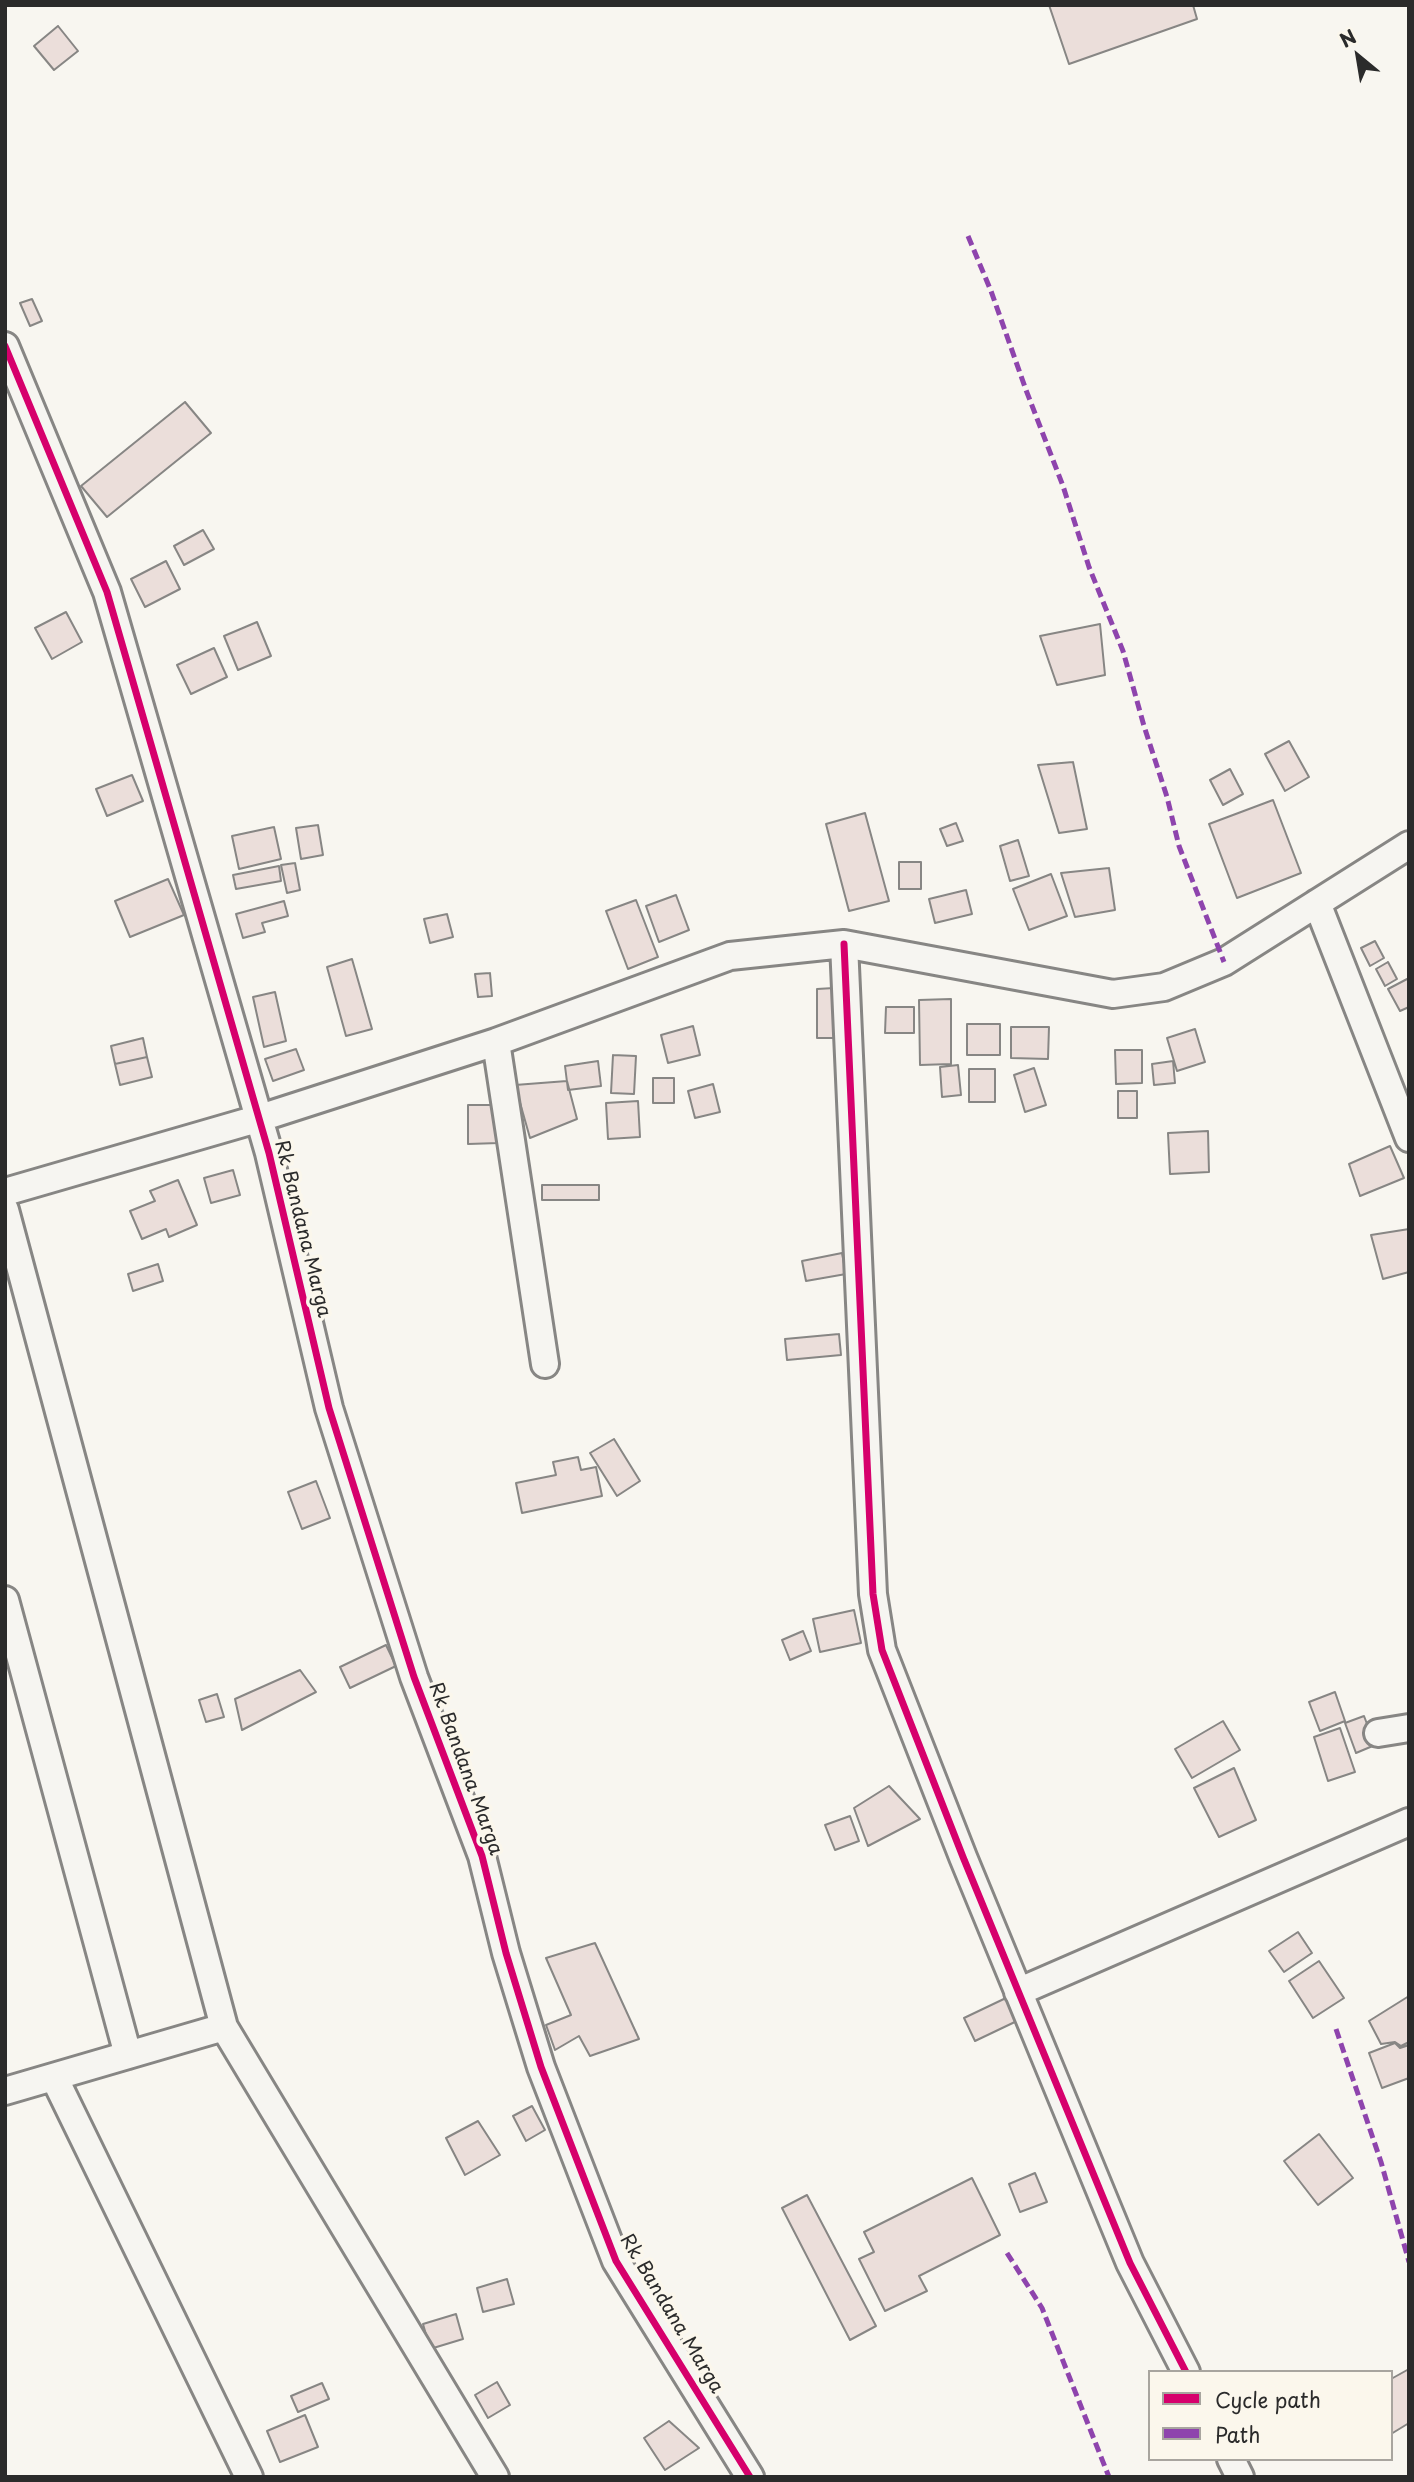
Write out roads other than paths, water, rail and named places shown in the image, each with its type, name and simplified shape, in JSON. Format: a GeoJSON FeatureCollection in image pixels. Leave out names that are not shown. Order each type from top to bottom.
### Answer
{"type":"FeatureCollection","features":[{"type":"Feature","properties":{"kind":"street","name":"Rk Bandana Marga"},"geometry":{"type":"LineString","coordinates":[[5,346],[107,592],[269,1153],[329,1408],[414,1677],[482,1856],[506,1953],[541,2067],[616,2261],[750,2477]]}},
{"type":"Feature","properties":{"kind":"street"},"geometry":{"type":"LineString","coordinates":[[5,1192],[257,1119],[496,1042],[730,956],[844,944],[1113,994],[1164,988],[1223,962],[1409,845]]}},
{"type":"Feature","properties":{"kind":"street"},"geometry":{"type":"LineString","coordinates":[[1317,903],[1409,1138]]}},
{"type":"Feature","properties":{"kind":"street"},"geometry":{"type":"LineString","coordinates":[[844,944],[873,1594],[882,1650],[962,1857],[1130,2263],[1185,2370]]}},
{"type":"Feature","properties":{"kind":"street"},"geometry":{"type":"LineString","coordinates":[[496,1042],[545,1364]]}},
{"type":"Feature","properties":{"kind":"street"},"geometry":{"type":"LineString","coordinates":[[5,1210],[224,2027],[495,2477]]}},
{"type":"Feature","properties":{"kind":"street"},"geometry":{"type":"LineString","coordinates":[[5,1600],[128,2055]]}},
{"type":"Feature","properties":{"kind":"street"},"geometry":{"type":"LineString","coordinates":[[1378,1733],[1409,1728]]}},
{"type":"Feature","properties":{"kind":"street"},"geometry":{"type":"LineString","coordinates":[[1018,1992],[1409,1822]]}},
{"type":"Feature","properties":{"kind":"street"},"geometry":{"type":"LineString","coordinates":[[5,2091],[224,2027]]}},
{"type":"Feature","properties":{"kind":"street"},"geometry":{"type":"LineString","coordinates":[[54,2077],[249,2477]]}},
{"type":"Feature","properties":{"kind":"street"},"geometry":{"type":"LineString","coordinates":[[1232,2461],[1240,2477]]}}]}
